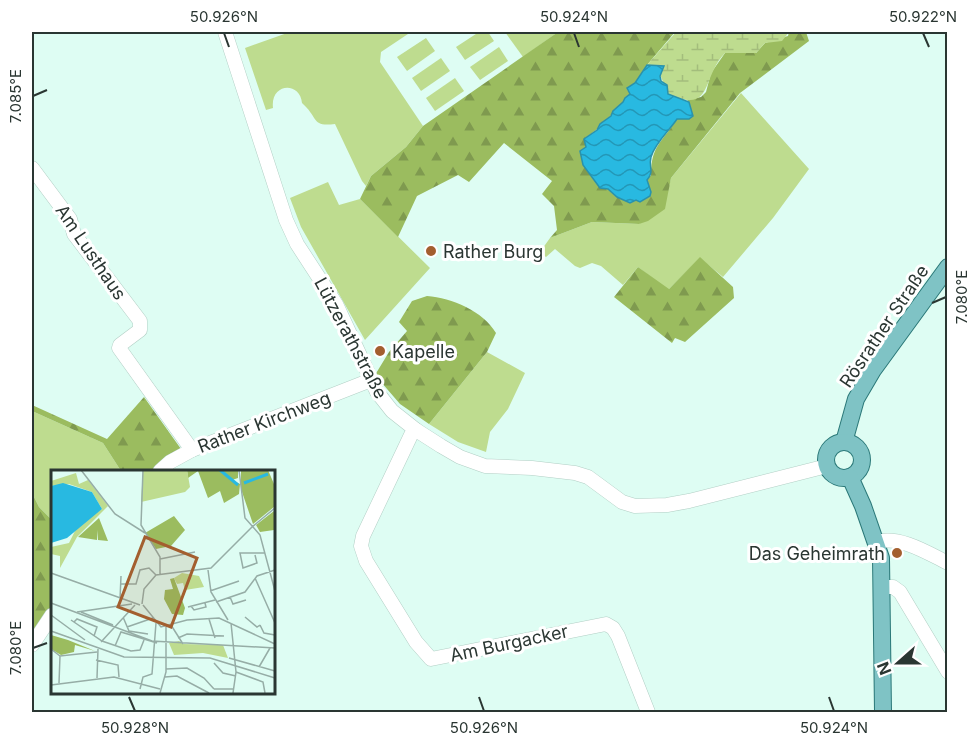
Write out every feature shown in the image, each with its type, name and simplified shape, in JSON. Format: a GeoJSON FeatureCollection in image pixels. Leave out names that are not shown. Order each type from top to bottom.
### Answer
{"type":"FeatureCollection","features":[{"type":"Feature","properties":{"kind":"main road","name":"Rösrather Straße"},"geometry":{"type":"LineString","coordinates":[[844,442],[856,399],[873,370],[948,267]]}},
{"type":"Feature","properties":{"kind":"main road"},"geometry":{"type":"LineString","coordinates":[[844,442],[854,445],[861,454],[861,465],[850,477],[834,475],[827,466],[826,455],[829,449],[833,445],[844,442]]}},
{"type":"Feature","properties":{"kind":"main road"},"geometry":{"type":"LineString","coordinates":[[850,477],[878,542],[881,558],[883,712]]}},
{"type":"Feature","properties":{"kind":"street","name":"Lützerathstraße"},"geometry":{"type":"LineString","coordinates":[[225,32],[286,220],[297,244],[336,304],[371,380],[385,402],[416,430],[460,457],[485,466],[552,469],[588,477],[622,502],[635,506],[668,505],[689,501],[827,466]]}},
{"type":"Feature","properties":{"kind":"street","name":"Am Lusthaus"},"geometry":{"type":"LineString","coordinates":[[32,168],[70,219],[74,234],[140,321],[140,330],[118,348],[192,450]]}},
{"type":"Feature","properties":{"kind":"street","name":"Rather Kirchweg"},"geometry":{"type":"LineString","coordinates":[[161,470],[170,462],[192,450],[371,380]]}},
{"type":"Feature","properties":{"kind":"street","name":"Am Burgacker"},"geometry":{"type":"LineString","coordinates":[[416,430],[411,435],[363,536],[361,546],[366,561],[425,654],[431,659],[606,624],[613,628],[618,636],[648,712]]}},
{"type":"Feature","properties":{"kind":"street"},"geometry":{"type":"LineString","coordinates":[[878,542],[887,540],[906,544],[948,563]]}},
{"type":"Feature","properties":{"kind":"street"},"geometry":{"type":"LineString","coordinates":[[883,587],[893,587],[900,592],[948,672]]}},
{"type":"Feature","properties":{"kind":"street"},"geometry":{"type":"LineString","coordinates":[[32,645],[51,616]]}},
{"type":"Feature","properties":{"kind":"green space"},"geometry":{"type":"Polygon","coordinates":[[[290,32],[411,32],[381,52],[380,62],[423,126],[406,147],[371,176],[366,186],[335,124],[318,123],[302,103],[296,91],[291,88],[280,90],[273,100],[273,108],[266,110],[245,48],[290,32]]]}},
{"type":"Feature","properties":{"kind":"green space"},"geometry":{"type":"Polygon","coordinates":[[[479,32],[488,32],[494,41],[465,60],[456,47],[479,32]]]}},
{"type":"Feature","properties":{"kind":"green space"},"geometry":{"type":"Polygon","coordinates":[[[505,32],[558,32],[523,57],[505,32]]]}},
{"type":"Feature","properties":{"kind":"green space"},"geometry":{"type":"Polygon","coordinates":[[[558,32],[675,32],[647,65],[635,84],[627,89],[630,94],[603,124],[584,139],[586,147],[582,159],[600,188],[608,189],[617,197],[630,203],[637,200],[640,202],[650,196],[647,180],[651,175],[655,151],[677,119],[689,119],[693,116],[687,100],[701,97],[706,92],[711,73],[725,53],[756,53],[765,43],[788,36],[789,32],[806,32],[809,41],[740,93],[671,178],[665,209],[648,221],[639,224],[592,222],[550,238],[557,230],[554,206],[542,194],[552,181],[504,143],[469,182],[458,175],[417,196],[398,237],[360,199],[371,176],[406,147],[423,126],[558,32]]]}},
{"type":"Feature","properties":{"kind":"green space"},"geometry":{"type":"Polygon","coordinates":[[[676,32],[789,32],[782,41],[765,43],[756,53],[725,53],[712,72],[705,90],[700,97],[693,100],[668,94],[657,67],[647,65],[676,32]]]}},
{"type":"Feature","properties":{"kind":"green space"},"geometry":{"type":"Polygon","coordinates":[[[426,38],[435,51],[407,71],[397,57],[426,38]]]}},
{"type":"Feature","properties":{"kind":"green space"},"geometry":{"type":"Polygon","coordinates":[[[499,47],[508,61],[480,80],[470,67],[499,47]]]}},
{"type":"Feature","properties":{"kind":"green space"},"geometry":{"type":"Polygon","coordinates":[[[441,58],[450,71],[421,91],[412,78],[441,58]]]}},
{"type":"Feature","properties":{"kind":"green space"},"geometry":{"type":"Polygon","coordinates":[[[455,78],[464,91],[435,111],[426,98],[455,78]]]}},
{"type":"Feature","properties":{"kind":"green space"},"geometry":{"type":"Polygon","coordinates":[[[741,93],[809,169],[773,218],[723,277],[700,258],[668,290],[638,267],[623,285],[601,266],[592,263],[580,268],[555,249],[546,257],[540,252],[550,238],[592,222],[639,224],[666,199],[671,178],[741,93]]]}},
{"type":"Feature","properties":{"kind":"green space"},"geometry":{"type":"Polygon","coordinates":[[[328,182],[339,205],[360,199],[430,268],[365,340],[301,227],[290,198],[328,182]]]}},
{"type":"Feature","properties":{"kind":"green space"},"geometry":{"type":"Polygon","coordinates":[[[700,257],[733,287],[734,298],[685,342],[675,338],[672,343],[614,297],[638,267],[669,289],[700,257]]]}},
{"type":"Feature","properties":{"kind":"green space"},"geometry":{"type":"Polygon","coordinates":[[[427,296],[466,307],[483,318],[496,333],[487,352],[429,424],[400,404],[375,375],[389,352],[407,331],[399,322],[412,301],[427,296]]]}},
{"type":"Feature","properties":{"kind":"green space"},"geometry":{"type":"Polygon","coordinates":[[[487,352],[525,373],[508,409],[490,432],[486,452],[458,442],[429,424],[487,352]]]}},
{"type":"Feature","properties":{"kind":"green space"},"geometry":{"type":"Polygon","coordinates":[[[144,397],[181,449],[152,470],[120,470],[103,443],[32,411],[32,405],[107,439],[144,397]]]}},
{"type":"Feature","properties":{"kind":"green space"},"geometry":{"type":"Polygon","coordinates":[[[32,411],[103,443],[120,470],[51,470],[51,519],[39,507],[32,493],[32,411]]]}},
{"type":"Feature","properties":{"kind":"green space"},"geometry":{"type":"Polygon","coordinates":[[[32,493],[39,507],[51,519],[51,608],[32,638],[32,493]]]}},
{"type":"Feature","properties":{"kind":"water"},"geometry":{"type":"Polygon","coordinates":[[[647,65],[664,66],[660,76],[661,81],[667,85],[668,94],[689,102],[693,116],[689,119],[677,119],[659,142],[650,161],[651,174],[647,180],[650,196],[640,202],[636,200],[630,203],[617,197],[608,189],[600,188],[583,165],[580,151],[586,147],[584,139],[597,130],[600,124],[611,116],[630,94],[627,88],[635,83],[647,65]]]}},
{"type":"Feature","properties":{"kind":"place","name":"Rather Burg"},"geometry":{"type":"Point","coordinates":[431,251]}},
{"type":"Feature","properties":{"kind":"place","name":"Kapelle"},"geometry":{"type":"Point","coordinates":[380,351]}},
{"type":"Feature","properties":{"kind":"place","name":"Das Geheimrath"},"geometry":{"type":"Point","coordinates":[897,553]}}]}
